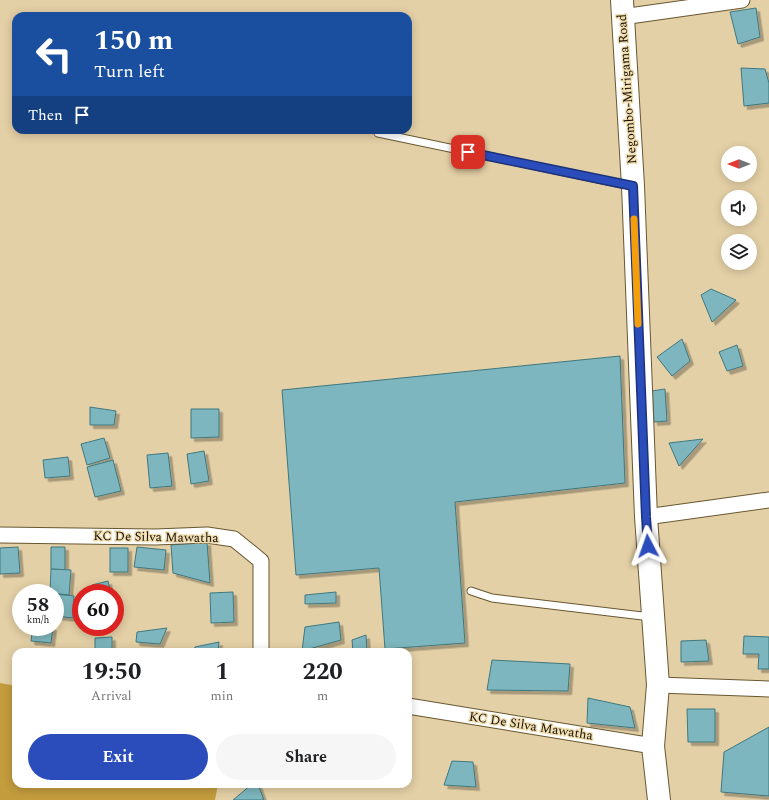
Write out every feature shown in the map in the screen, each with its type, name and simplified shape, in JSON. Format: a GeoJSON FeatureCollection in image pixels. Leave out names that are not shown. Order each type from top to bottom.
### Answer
{"type":"FeatureCollection","features":[{"type":"Feature","properties":{"kind":"main road","name":"Negombo-Mirigama Road"},"geometry":{"type":"LineString","coordinates":[[622,8],[633,186],[646,517],[658,685],[653,746],[659,800]]}},
{"type":"Feature","properties":{"kind":"street"},"geometry":{"type":"LineString","coordinates":[[622,8],[742,0]]}},
{"type":"Feature","properties":{"kind":"street"},"geometry":{"type":"LineString","coordinates":[[646,517],[769,500]]}},
{"type":"Feature","properties":{"kind":"street","name":"KC De Silva Mawatha"},"geometry":{"type":"LineString","coordinates":[[0,535],[155,537],[207,535],[234,539],[261,561],[261,648]]}},
{"type":"Feature","properties":{"kind":"street"},"geometry":{"type":"LineString","coordinates":[[658,685],[769,689]]}},
{"type":"Feature","properties":{"kind":"street","name":"KC De Silva Mawatha"},"geometry":{"type":"LineString","coordinates":[[412,707],[653,746]]}},
{"type":"Feature","properties":{"kind":"lane"},"geometry":{"type":"LineString","coordinates":[[383,134],[633,186]]}},
{"type":"Feature","properties":{"kind":"lane"},"geometry":{"type":"LineString","coordinates":[[471,591],[492,598],[654,617]]}},
{"type":"Feature","properties":{"kind":"shaded area"},"geometry":{"type":"Polygon","coordinates":[[[0,683],[12,685],[12,788],[217,788],[215,800],[0,800],[0,683]]]}},
{"type":"Feature","properties":{"kind":"building"},"geometry":{"type":"Polygon","coordinates":[[[756,8],[760,37],[738,44],[730,12],[756,8]]]}},
{"type":"Feature","properties":{"kind":"building"},"geometry":{"type":"Polygon","coordinates":[[[741,68],[765,69],[769,83],[769,103],[744,106],[741,68]]]}},
{"type":"Feature","properties":{"kind":"building"},"geometry":{"type":"Polygon","coordinates":[[[711,289],[736,300],[712,322],[701,295],[711,289]]]}},
{"type":"Feature","properties":{"kind":"building"},"geometry":{"type":"Polygon","coordinates":[[[682,339],[690,361],[672,376],[657,357],[682,339]]]}},
{"type":"Feature","properties":{"kind":"building"},"geometry":{"type":"Polygon","coordinates":[[[737,345],[743,366],[727,371],[719,352],[737,345]]]}},
{"type":"Feature","properties":{"kind":"building"},"geometry":{"type":"Polygon","coordinates":[[[620,356],[625,483],[455,502],[465,643],[385,648],[379,568],[296,575],[282,390],[620,356]]]}},
{"type":"Feature","properties":{"kind":"building"},"geometry":{"type":"Polygon","coordinates":[[[665,389],[667,421],[654,422],[652,391],[665,389]]]}},
{"type":"Feature","properties":{"kind":"building"},"geometry":{"type":"Polygon","coordinates":[[[90,407],[116,411],[114,425],[90,425],[90,407]]]}},
{"type":"Feature","properties":{"kind":"building"},"geometry":{"type":"Polygon","coordinates":[[[191,409],[219,409],[219,437],[191,438],[191,409]]]}},
{"type":"Feature","properties":{"kind":"building"},"geometry":{"type":"Polygon","coordinates":[[[104,438],[110,458],[87,465],[81,444],[104,438]]]}},
{"type":"Feature","properties":{"kind":"building"},"geometry":{"type":"Polygon","coordinates":[[[703,439],[679,466],[669,443],[703,439]]]}},
{"type":"Feature","properties":{"kind":"building"},"geometry":{"type":"Polygon","coordinates":[[[204,451],[209,481],[191,484],[187,454],[204,451]]]}},
{"type":"Feature","properties":{"kind":"building"},"geometry":{"type":"Polygon","coordinates":[[[168,453],[172,486],[150,488],[147,455],[168,453]]]}},
{"type":"Feature","properties":{"kind":"building"},"geometry":{"type":"Polygon","coordinates":[[[68,457],[70,476],[45,478],[43,460],[68,457]]]}},
{"type":"Feature","properties":{"kind":"building"},"geometry":{"type":"Polygon","coordinates":[[[113,460],[121,491],[95,497],[87,467],[113,460]]]}},
{"type":"Feature","properties":{"kind":"building"},"geometry":{"type":"Polygon","coordinates":[[[207,542],[210,583],[173,573],[171,545],[207,542]]]}},
{"type":"Feature","properties":{"kind":"building"},"geometry":{"type":"Polygon","coordinates":[[[18,547],[20,573],[0,574],[0,548],[18,547]]]}},
{"type":"Feature","properties":{"kind":"building"},"geometry":{"type":"Polygon","coordinates":[[[51,547],[65,547],[65,570],[51,569],[51,547]]]}},
{"type":"Feature","properties":{"kind":"building"},"geometry":{"type":"Polygon","coordinates":[[[137,547],[166,550],[164,570],[134,567],[137,547]]]}},
{"type":"Feature","properties":{"kind":"building"},"geometry":{"type":"Polygon","coordinates":[[[110,548],[128,548],[128,572],[110,572],[110,548]]]}},
{"type":"Feature","properties":{"kind":"building"},"geometry":{"type":"Polygon","coordinates":[[[51,569],[71,570],[69,595],[64,594],[64,584],[50,584],[51,569]]]}},
{"type":"Feature","properties":{"kind":"building"},"geometry":{"type":"Polygon","coordinates":[[[108,581],[109,584],[96,584],[108,581]]]}},
{"type":"Feature","properties":{"kind":"building"},"geometry":{"type":"Polygon","coordinates":[[[233,592],[234,622],[211,623],[210,593],[233,592]]]}},
{"type":"Feature","properties":{"kind":"building"},"geometry":{"type":"Polygon","coordinates":[[[336,592],[336,603],[305,604],[305,595],[336,592]]]}},
{"type":"Feature","properties":{"kind":"building"},"geometry":{"type":"Polygon","coordinates":[[[64,595],[72,596],[72,618],[64,617],[64,595]]]}},
{"type":"Feature","properties":{"kind":"building"},"geometry":{"type":"Polygon","coordinates":[[[339,622],[341,640],[313,648],[302,648],[305,627],[339,622]]]}},
{"type":"Feature","properties":{"kind":"building"},"geometry":{"type":"Polygon","coordinates":[[[167,628],[160,644],[136,642],[137,632],[167,628]]]}},
{"type":"Feature","properties":{"kind":"building"},"geometry":{"type":"Polygon","coordinates":[[[366,635],[367,648],[353,648],[352,640],[366,635]]]}},
{"type":"Feature","properties":{"kind":"building"},"geometry":{"type":"Polygon","coordinates":[[[32,636],[52,636],[51,643],[31,641],[32,636]]]}},
{"type":"Feature","properties":{"kind":"building"},"geometry":{"type":"Polygon","coordinates":[[[744,636],[769,637],[769,669],[758,669],[759,654],[743,654],[744,636]]]}},
{"type":"Feature","properties":{"kind":"building"},"geometry":{"type":"Polygon","coordinates":[[[112,637],[112,648],[95,648],[95,638],[112,637]]]}},
{"type":"Feature","properties":{"kind":"building"},"geometry":{"type":"Polygon","coordinates":[[[706,640],[709,661],[681,662],[681,641],[706,640]]]}},
{"type":"Feature","properties":{"kind":"building"},"geometry":{"type":"Polygon","coordinates":[[[219,642],[218,648],[195,647],[219,642]]]}},
{"type":"Feature","properties":{"kind":"building"},"geometry":{"type":"Polygon","coordinates":[[[492,660],[570,664],[568,691],[487,690],[492,660]]]}},
{"type":"Feature","properties":{"kind":"building"},"geometry":{"type":"Polygon","coordinates":[[[588,698],[630,707],[635,728],[587,723],[588,698]]]}},
{"type":"Feature","properties":{"kind":"building"},"geometry":{"type":"Polygon","coordinates":[[[687,709],[715,709],[715,742],[688,742],[687,709]]]}},
{"type":"Feature","properties":{"kind":"building"},"geometry":{"type":"Polygon","coordinates":[[[769,727],[769,796],[721,792],[724,752],[769,727]]]}},
{"type":"Feature","properties":{"kind":"building"},"geometry":{"type":"Polygon","coordinates":[[[452,761],[473,762],[476,787],[444,785],[452,761]]]}},
{"type":"Feature","properties":{"kind":"building"},"geometry":{"type":"Polygon","coordinates":[[[247,788],[260,788],[264,800],[233,800],[247,788]]]}},
{"type":"Feature","properties":{"kind":"slow traffic"},"geometry":{"type":"LineString","coordinates":[[634,219],[638,324]]}},
{"type":"Feature","properties":{"kind":"route"},"geometry":{"type":"LineString","coordinates":[[468,152],[633,186],[648,546]]}}]}
